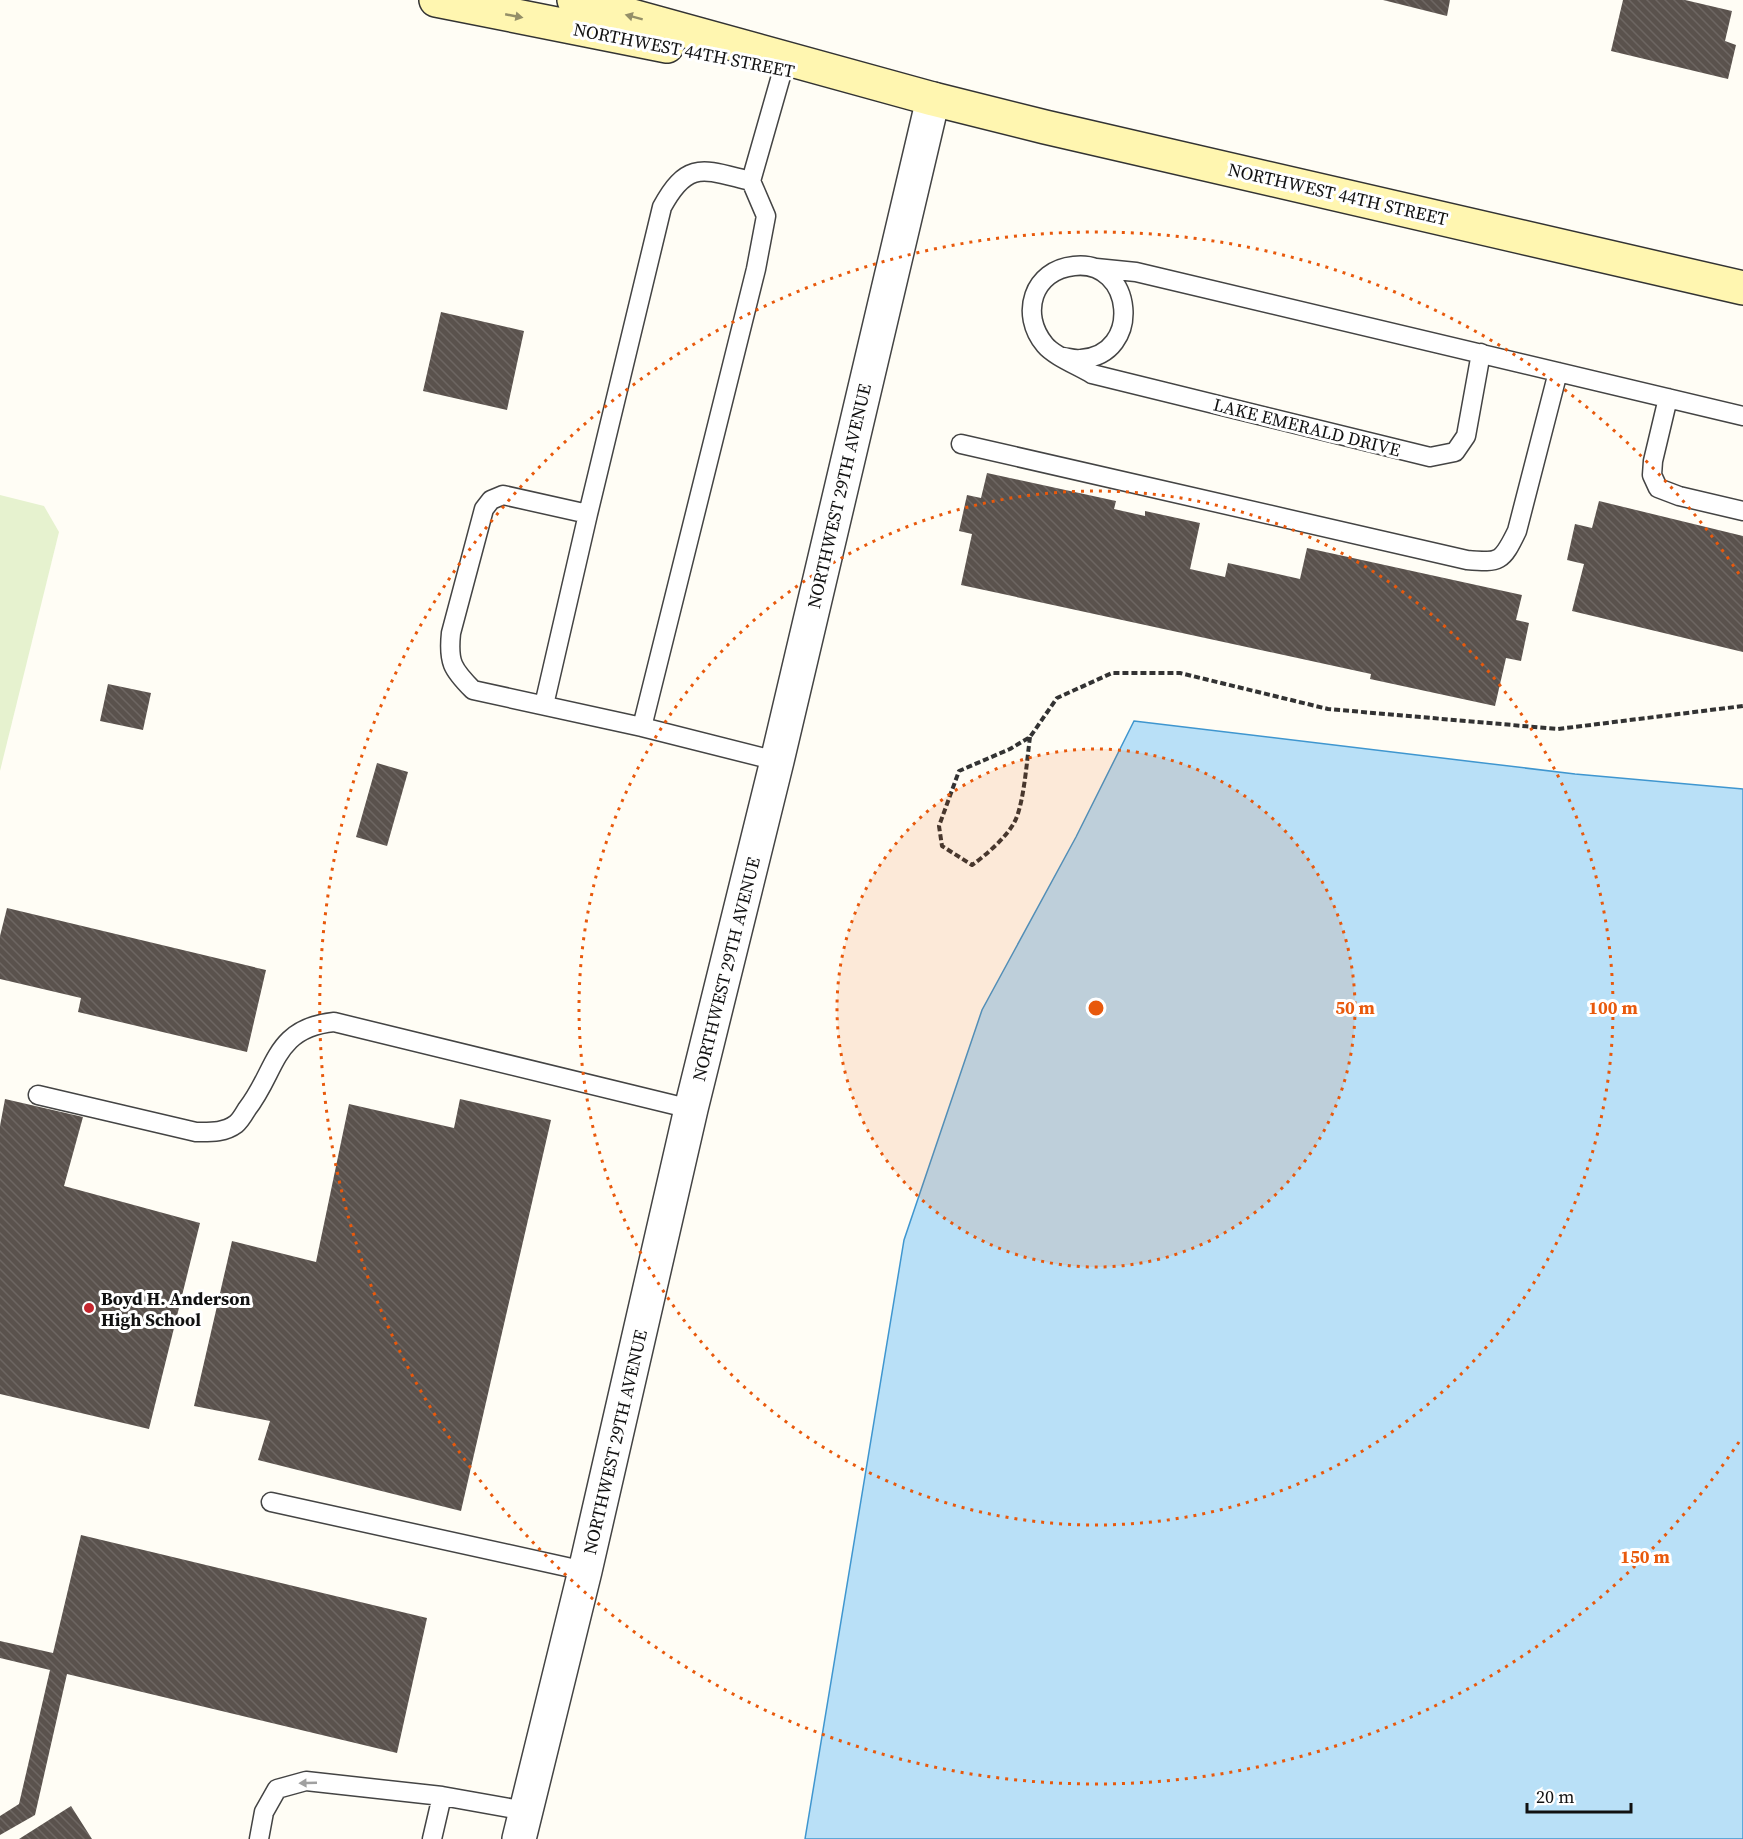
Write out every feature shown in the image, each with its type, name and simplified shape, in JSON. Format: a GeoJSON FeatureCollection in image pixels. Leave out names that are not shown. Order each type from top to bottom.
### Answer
{"type":"FeatureCollection","features":[{"type":"Feature","properties":{"kind":"street","name":"NORTHWEST 44TH STREET"},"geometry":{"type":"LineString","coordinates":[[436,0],[933,99]]}},
{"type":"Feature","properties":{"kind":"street","name":"NORTHWEST 44TH STREET"},"geometry":{"type":"LineString","coordinates":[[574,0],[933,99],[1045,127],[1743,288]]}},
{"type":"Feature","properties":{"kind":"street","name":"NORTHWEST 29TH AVENUE"},"geometry":{"type":"LineString","coordinates":[[523,1825],[933,99]]}},
{"type":"Feature","properties":{"kind":"lane"},"geometry":{"type":"LineString","coordinates":[[642,727],[756,269],[766,216],[751,181],[783,69]]}},
{"type":"Feature","properties":{"kind":"lane"},"geometry":{"type":"LineString","coordinates":[[544,705],[662,207],[672,189],[687,174],[699,171],[751,181]]}},
{"type":"Feature","properties":{"kind":"lane","name":"LAKE EMERALD DRIVE"},"geometry":{"type":"LineString","coordinates":[[1481,353],[1466,436],[1455,452],[1430,457],[1092,374],[1047,348],[1036,333],[1030,316],[1033,298],[1042,282],[1057,270],[1074,265],[1136,272],[1481,353],[1743,416]]}},
{"type":"Feature","properties":{"kind":"lane"},"geometry":{"type":"LineString","coordinates":[[1063,357],[1082,359],[1099,354],[1114,343],[1123,327],[1125,309],[1120,292],[1109,277],[1093,268]]}},
{"type":"Feature","properties":{"kind":"lane"},"geometry":{"type":"LineString","coordinates":[[961,444],[1467,560],[1492,562],[1506,552],[1516,531],[1558,372]]}},
{"type":"Feature","properties":{"kind":"lane"},"geometry":{"type":"LineString","coordinates":[[1668,398],[1653,462],[1652,476],[1658,488],[1679,496],[1743,511]]}},
{"type":"Feature","properties":{"kind":"lane"},"geometry":{"type":"LineString","coordinates":[[588,514],[503,495],[491,500],[484,508],[451,633],[449,654],[457,674],[473,690],[642,727],[777,761]]}},
{"type":"Feature","properties":{"kind":"lane"},"geometry":{"type":"LineString","coordinates":[[38,1095],[196,1132],[218,1132],[237,1123],[243,1116],[255,1100],[273,1060],[292,1038],[316,1024],[334,1022],[692,1109]]}},
{"type":"Feature","properties":{"kind":"lane"},"geometry":{"type":"LineString","coordinates":[[271,1502],[585,1571]]}},
{"type":"Feature","properties":{"kind":"lane"},"geometry":{"type":"LineString","coordinates":[[259,1839],[264,1812],[277,1789],[306,1781],[442,1796],[523,1825]]}},
{"type":"Feature","properties":{"kind":"lane"},"geometry":{"type":"LineString","coordinates":[[432,1839],[442,1796]]}},
{"type":"Feature","properties":{"kind":"path"},"geometry":{"type":"LineString","coordinates":[[1030,737],[1023,790],[1015,821],[989,852],[972,865],[942,846],[939,826],[959,771],[1010,749],[1030,737],[1057,698],[1112,673],[1180,673],[1328,710],[1558,729],[1743,706]]}},
{"type":"Feature","properties":{"kind":"green space"},"geometry":{"type":"Polygon","coordinates":[[[0,495],[44,506],[59,532],[0,771],[0,495]]]}},
{"type":"Feature","properties":{"kind":"water"},"geometry":{"type":"Polygon","coordinates":[[[1134,721],[1575,774],[1743,789],[1743,1839],[805,1839],[904,1240],[982,1010],[1076,837],[1134,721]]]}},
{"type":"Feature","properties":{"kind":"building"},"geometry":{"type":"Polygon","coordinates":[[[1383,0],[1450,0],[1447,16],[1383,0]]]}},
{"type":"Feature","properties":{"kind":"building"},"geometry":{"type":"Polygon","coordinates":[[[1623,0],[1685,0],[1732,11],[1725,41],[1736,45],[1728,79],[1611,51],[1623,0]]]}},
{"type":"Feature","properties":{"kind":"building"},"geometry":{"type":"Polygon","coordinates":[[[441,312],[524,331],[507,410],[423,391],[441,312]]]}},
{"type":"Feature","properties":{"kind":"building"},"geometry":{"type":"Polygon","coordinates":[[[987,473],[1116,501],[1114,509],[1145,516],[1145,511],[1200,523],[1190,569],[1225,577],[1228,563],[1300,579],[1307,548],[1522,595],[1516,620],[1529,623],[1521,661],[1506,658],[1495,706],[1370,679],[1371,674],[961,585],[972,534],[959,531],[967,495],[981,498],[987,473]]]}},
{"type":"Feature","properties":{"kind":"building"},"geometry":{"type":"Polygon","coordinates":[[[1599,501],[1743,536],[1743,652],[1572,611],[1584,564],[1567,560],[1575,524],[1592,528],[1599,501]]]}},
{"type":"Feature","properties":{"kind":"building"},"geometry":{"type":"Polygon","coordinates":[[[108,684],[151,693],[143,730],[100,721],[108,684]]]}},
{"type":"Feature","properties":{"kind":"building"},"geometry":{"type":"Polygon","coordinates":[[[377,763],[408,772],[387,846],[356,837],[377,763]]]}},
{"type":"Feature","properties":{"kind":"building"},"geometry":{"type":"Polygon","coordinates":[[[7,908],[266,970],[247,1052],[78,1012],[81,998],[0,979],[0,936],[7,908]]]}},
{"type":"Feature","properties":{"kind":"building","name":"Boyd H. Anderson High School"},"geometry":{"type":"Polygon","coordinates":[[[5,1099],[83,1117],[64,1186],[200,1223],[149,1429],[0,1394],[0,1126],[5,1099]]]}},
{"type":"Feature","properties":{"kind":"building"},"geometry":{"type":"Polygon","coordinates":[[[460,1099],[551,1120],[461,1511],[258,1460],[270,1421],[194,1406],[232,1241],[316,1262],[349,1104],[454,1128],[460,1099]]]}},
{"type":"Feature","properties":{"kind":"building"},"geometry":{"type":"Polygon","coordinates":[[[81,1535],[427,1618],[397,1753],[67,1674],[35,1815],[0,1835],[0,1816],[19,1804],[50,1670],[0,1658],[0,1641],[53,1653],[81,1535]]]}},
{"type":"Feature","properties":{"kind":"building"},"geometry":{"type":"Polygon","coordinates":[[[71,1806],[92,1839],[19,1839],[71,1806]]]}},
{"type":"Feature","properties":{"kind":"place","name":"Boyd H. Anderson High School"},"geometry":{"type":"Point","coordinates":[89,1308]}}]}
